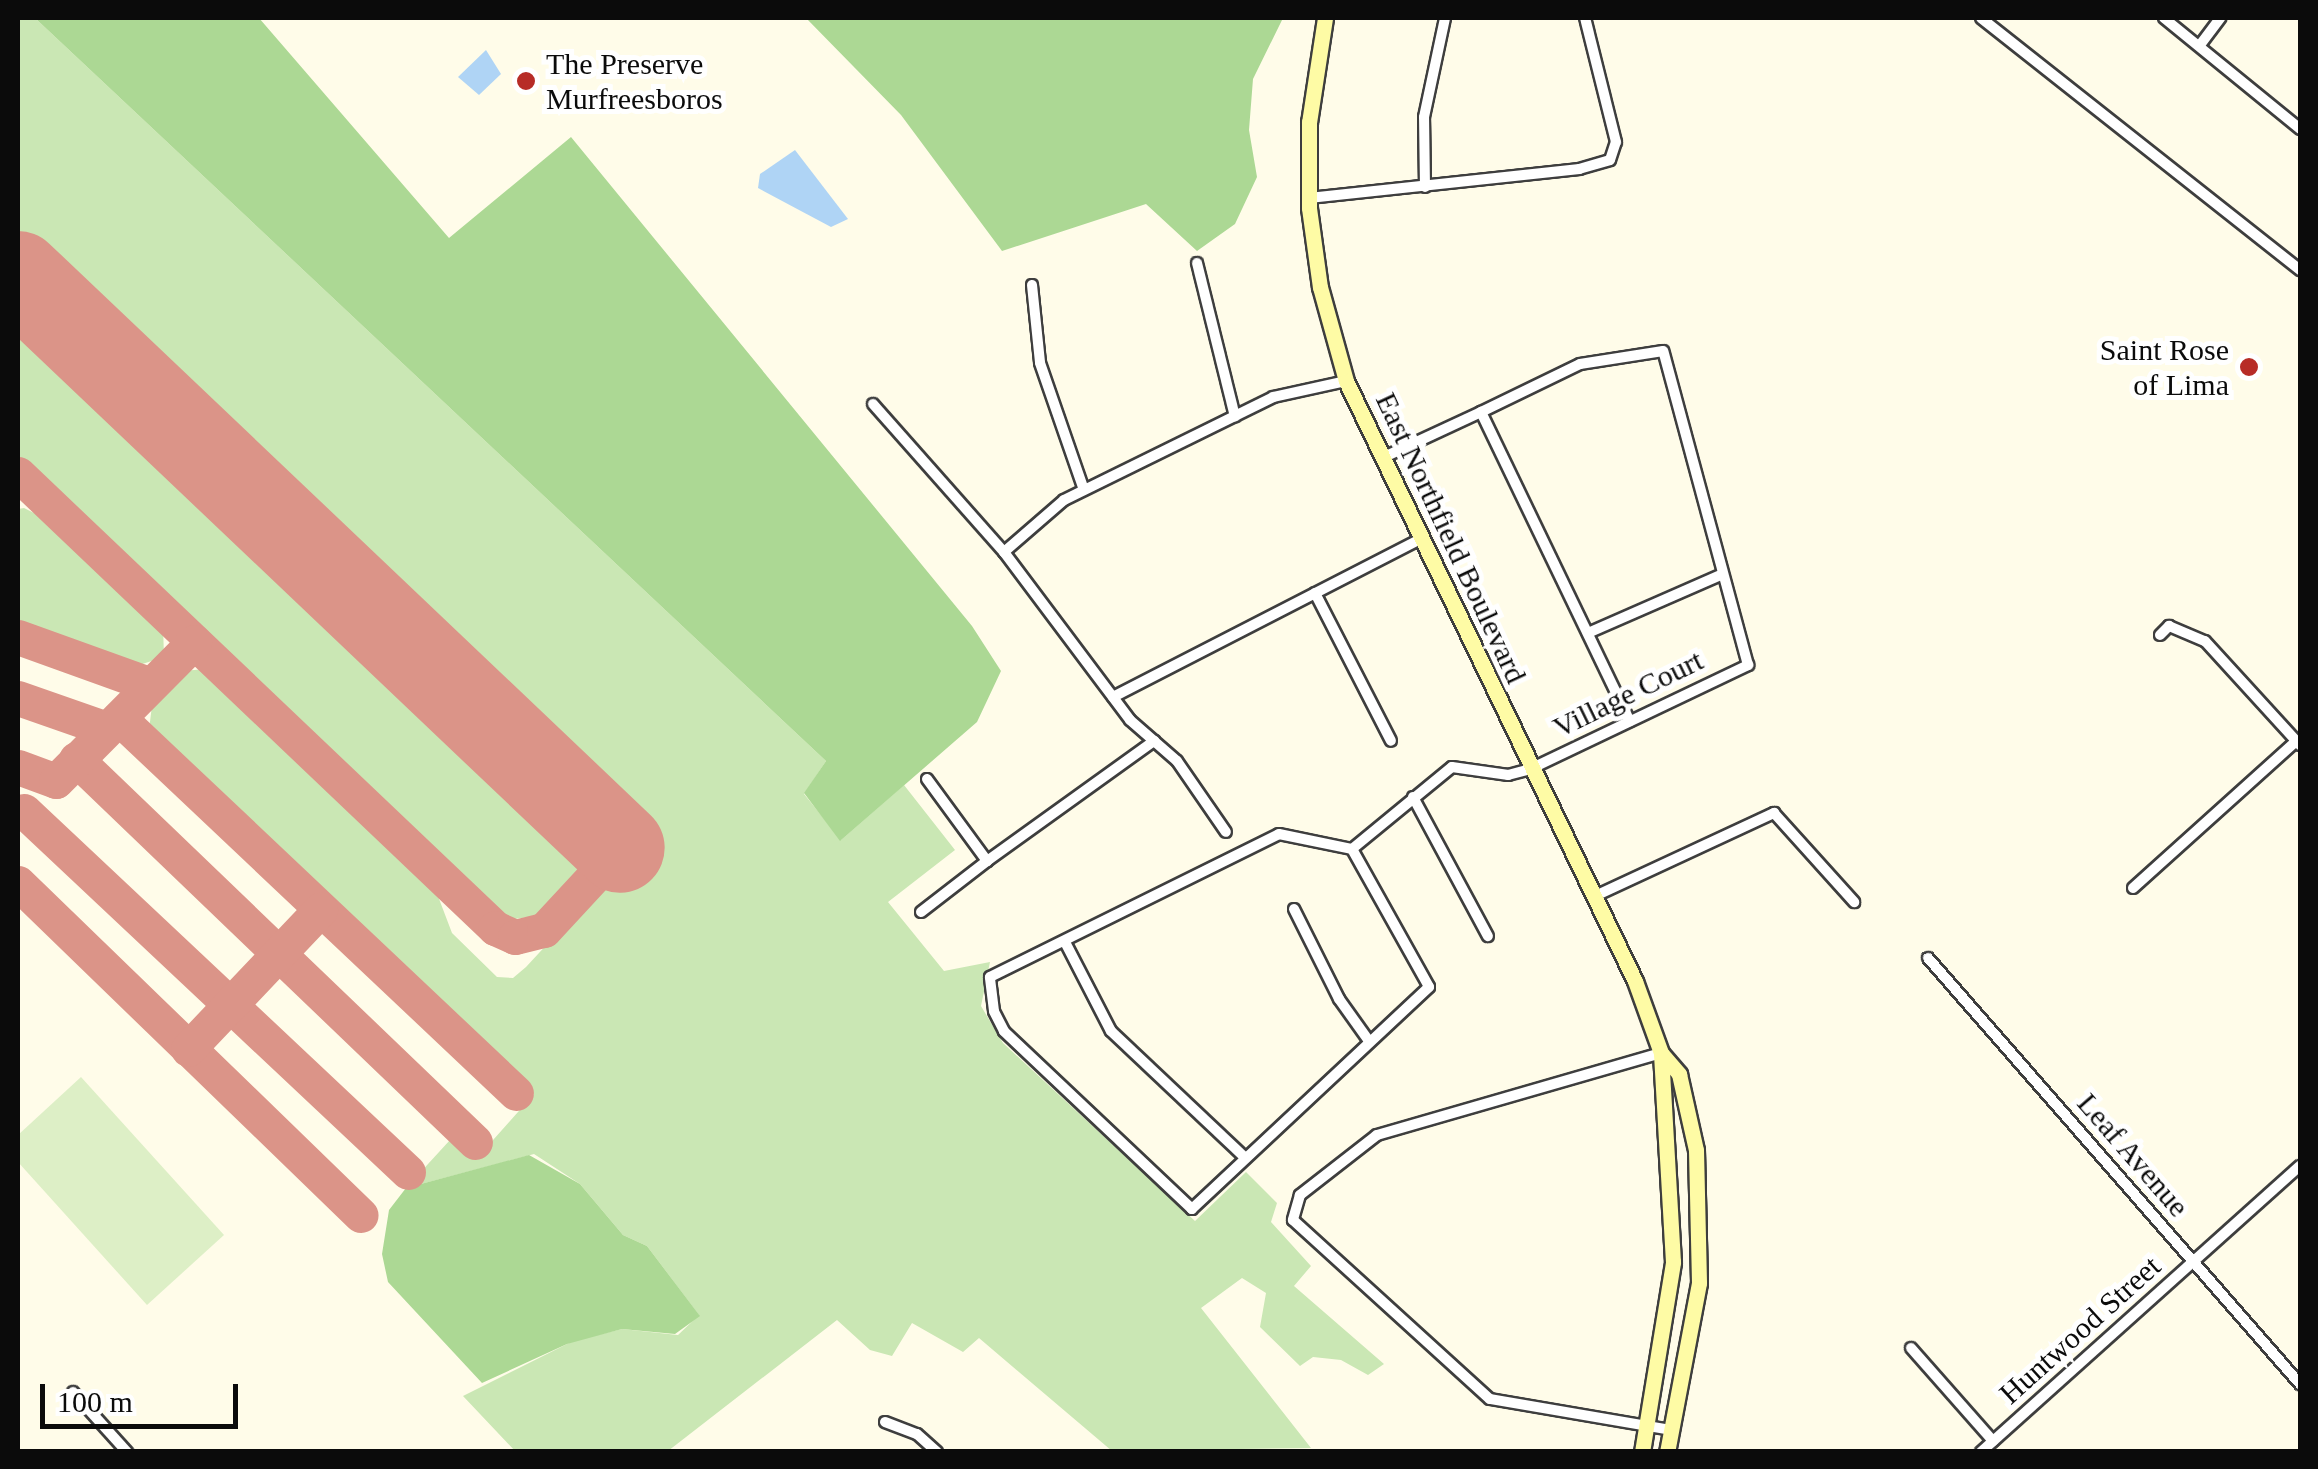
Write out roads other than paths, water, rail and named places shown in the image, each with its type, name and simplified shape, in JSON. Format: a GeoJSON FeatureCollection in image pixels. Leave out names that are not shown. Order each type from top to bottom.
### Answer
{"type":"FeatureCollection","features":[{"type":"Feature","properties":{"kind":"main road","name":"East Northfield Boulevard"},"geometry":{"type":"LineString","coordinates":[[1325,18],[1309,122],[1309,198],[1320,287],[1346,382],[1593,897],[1661,1053],[1679,1074],[1696,1150],[1699,1283],[1666,1452]]}},
{"type":"Feature","properties":{"kind":"main road","name":"East Northfield Boulevard"},"geometry":{"type":"LineString","coordinates":[[1642,1452],[1673,1262],[1661,1053]]}},
{"type":"Feature","properties":{"kind":"street"},"geometry":{"type":"LineString","coordinates":[[1425,187],[1424,117],[1445,18]]}},
{"type":"Feature","properties":{"kind":"street"},"geometry":{"type":"LineString","coordinates":[[1309,198],[1425,187],[1610,160],[1616,142],[1585,18]]}},
{"type":"Feature","properties":{"kind":"street"},"geometry":{"type":"LineString","coordinates":[[1981,18],[2300,270]]}},
{"type":"Feature","properties":{"kind":"street"},"geometry":{"type":"LineString","coordinates":[[2164,18],[2300,129]]}},
{"type":"Feature","properties":{"kind":"street"},"geometry":{"type":"LineString","coordinates":[[2200,45],[2220,18]]}},
{"type":"Feature","properties":{"kind":"street"},"geometry":{"type":"LineString","coordinates":[[1197,263],[1235,416]]}},
{"type":"Feature","properties":{"kind":"street"},"geometry":{"type":"LineString","coordinates":[[1032,285],[1040,363],[1084,490]]}},
{"type":"Feature","properties":{"kind":"street"},"geometry":{"type":"LineString","coordinates":[[1382,458],[1580,364],[1663,351],[1721,575],[1588,633]]}},
{"type":"Feature","properties":{"kind":"street"},"geometry":{"type":"LineString","coordinates":[[1004,552],[1084,490],[1273,397],[1346,382]]}},
{"type":"Feature","properties":{"kind":"street"},"geometry":{"type":"LineString","coordinates":[[874,404],[1004,552],[1113,697],[1178,761],[1226,832]]}},
{"type":"Feature","properties":{"kind":"street"},"geometry":{"type":"LineString","coordinates":[[1481,412],[1630,720]]}},
{"type":"Feature","properties":{"kind":"street"},"geometry":{"type":"LineString","coordinates":[[1113,697],[1421,539]]}},
{"type":"Feature","properties":{"kind":"street","name":"Village Court"},"geometry":{"type":"LineString","coordinates":[[1530,769],[1748,665],[1721,575]]}},
{"type":"Feature","properties":{"kind":"street"},"geometry":{"type":"LineString","coordinates":[[1315,594],[1391,740]]}},
{"type":"Feature","properties":{"kind":"street"},"geometry":{"type":"LineString","coordinates":[[2133,888],[2298,743],[2204,641],[2170,626],[2160,635]]}},
{"type":"Feature","properties":{"kind":"street"},"geometry":{"type":"LineString","coordinates":[[921,912],[1154,741]]}},
{"type":"Feature","properties":{"kind":"street"},"geometry":{"type":"LineString","coordinates":[[1352,849],[1452,768],[1508,775],[1530,769]]}},
{"type":"Feature","properties":{"kind":"street"},"geometry":{"type":"LineString","coordinates":[[927,779],[987,861]]}},
{"type":"Feature","properties":{"kind":"street"},"geometry":{"type":"LineString","coordinates":[[1414,798],[1488,936]]}},
{"type":"Feature","properties":{"kind":"street"},"geometry":{"type":"LineString","coordinates":[[1593,897],[1774,813],[1854,902]]}},
{"type":"Feature","properties":{"kind":"street"},"geometry":{"type":"LineString","coordinates":[[1279,834],[1352,849],[1429,987],[1242,1156],[1192,1209],[1004,1031],[994,1012],[990,977],[1065,942],[1279,834]]}},
{"type":"Feature","properties":{"kind":"street"},"geometry":{"type":"LineString","coordinates":[[1294,909],[1339,999],[1369,1041]]}},
{"type":"Feature","properties":{"kind":"street"},"geometry":{"type":"LineString","coordinates":[[1065,942],[1111,1031],[1242,1156]]}},
{"type":"Feature","properties":{"kind":"street","name":"Leaf Avenue"},"geometry":{"type":"LineString","coordinates":[[1928,958],[2300,1384]]}},
{"type":"Feature","properties":{"kind":"street"},"geometry":{"type":"LineString","coordinates":[[1661,1053],[1377,1135],[1300,1195],[1294,1220],[1490,1399],[1671,1430]]}},
{"type":"Feature","properties":{"kind":"street","name":"Huntwood Street"},"geometry":{"type":"LineString","coordinates":[[1981,1452],[2300,1166]]}},
{"type":"Feature","properties":{"kind":"street"},"geometry":{"type":"LineString","coordinates":[[1911,1348],[1993,1441]]}},
{"type":"Feature","properties":{"kind":"street"},"geometry":{"type":"LineString","coordinates":[[73,1392],[128,1452]]}},
{"type":"Feature","properties":{"kind":"street"},"geometry":{"type":"LineString","coordinates":[[884,1422],[917,1434],[937,1452]]}},
{"type":"Feature","properties":{"kind":"water"},"geometry":{"type":"Polygon","coordinates":[[[486,50],[501,74],[479,95],[458,77],[486,50]]]}},
{"type":"Feature","properties":{"kind":"water"},"geometry":{"type":"Polygon","coordinates":[[[795,150],[848,219],[831,227],[758,188],[760,174],[795,150]]]}},
{"type":"Feature","properties":{"kind":"place","name":"The Preserve Murfreesboros"},"geometry":{"type":"Point","coordinates":[526,81]}},
{"type":"Feature","properties":{"kind":"place","name":"Saint Rose of Lima"},"geometry":{"type":"Point","coordinates":[2249,367]}}]}
